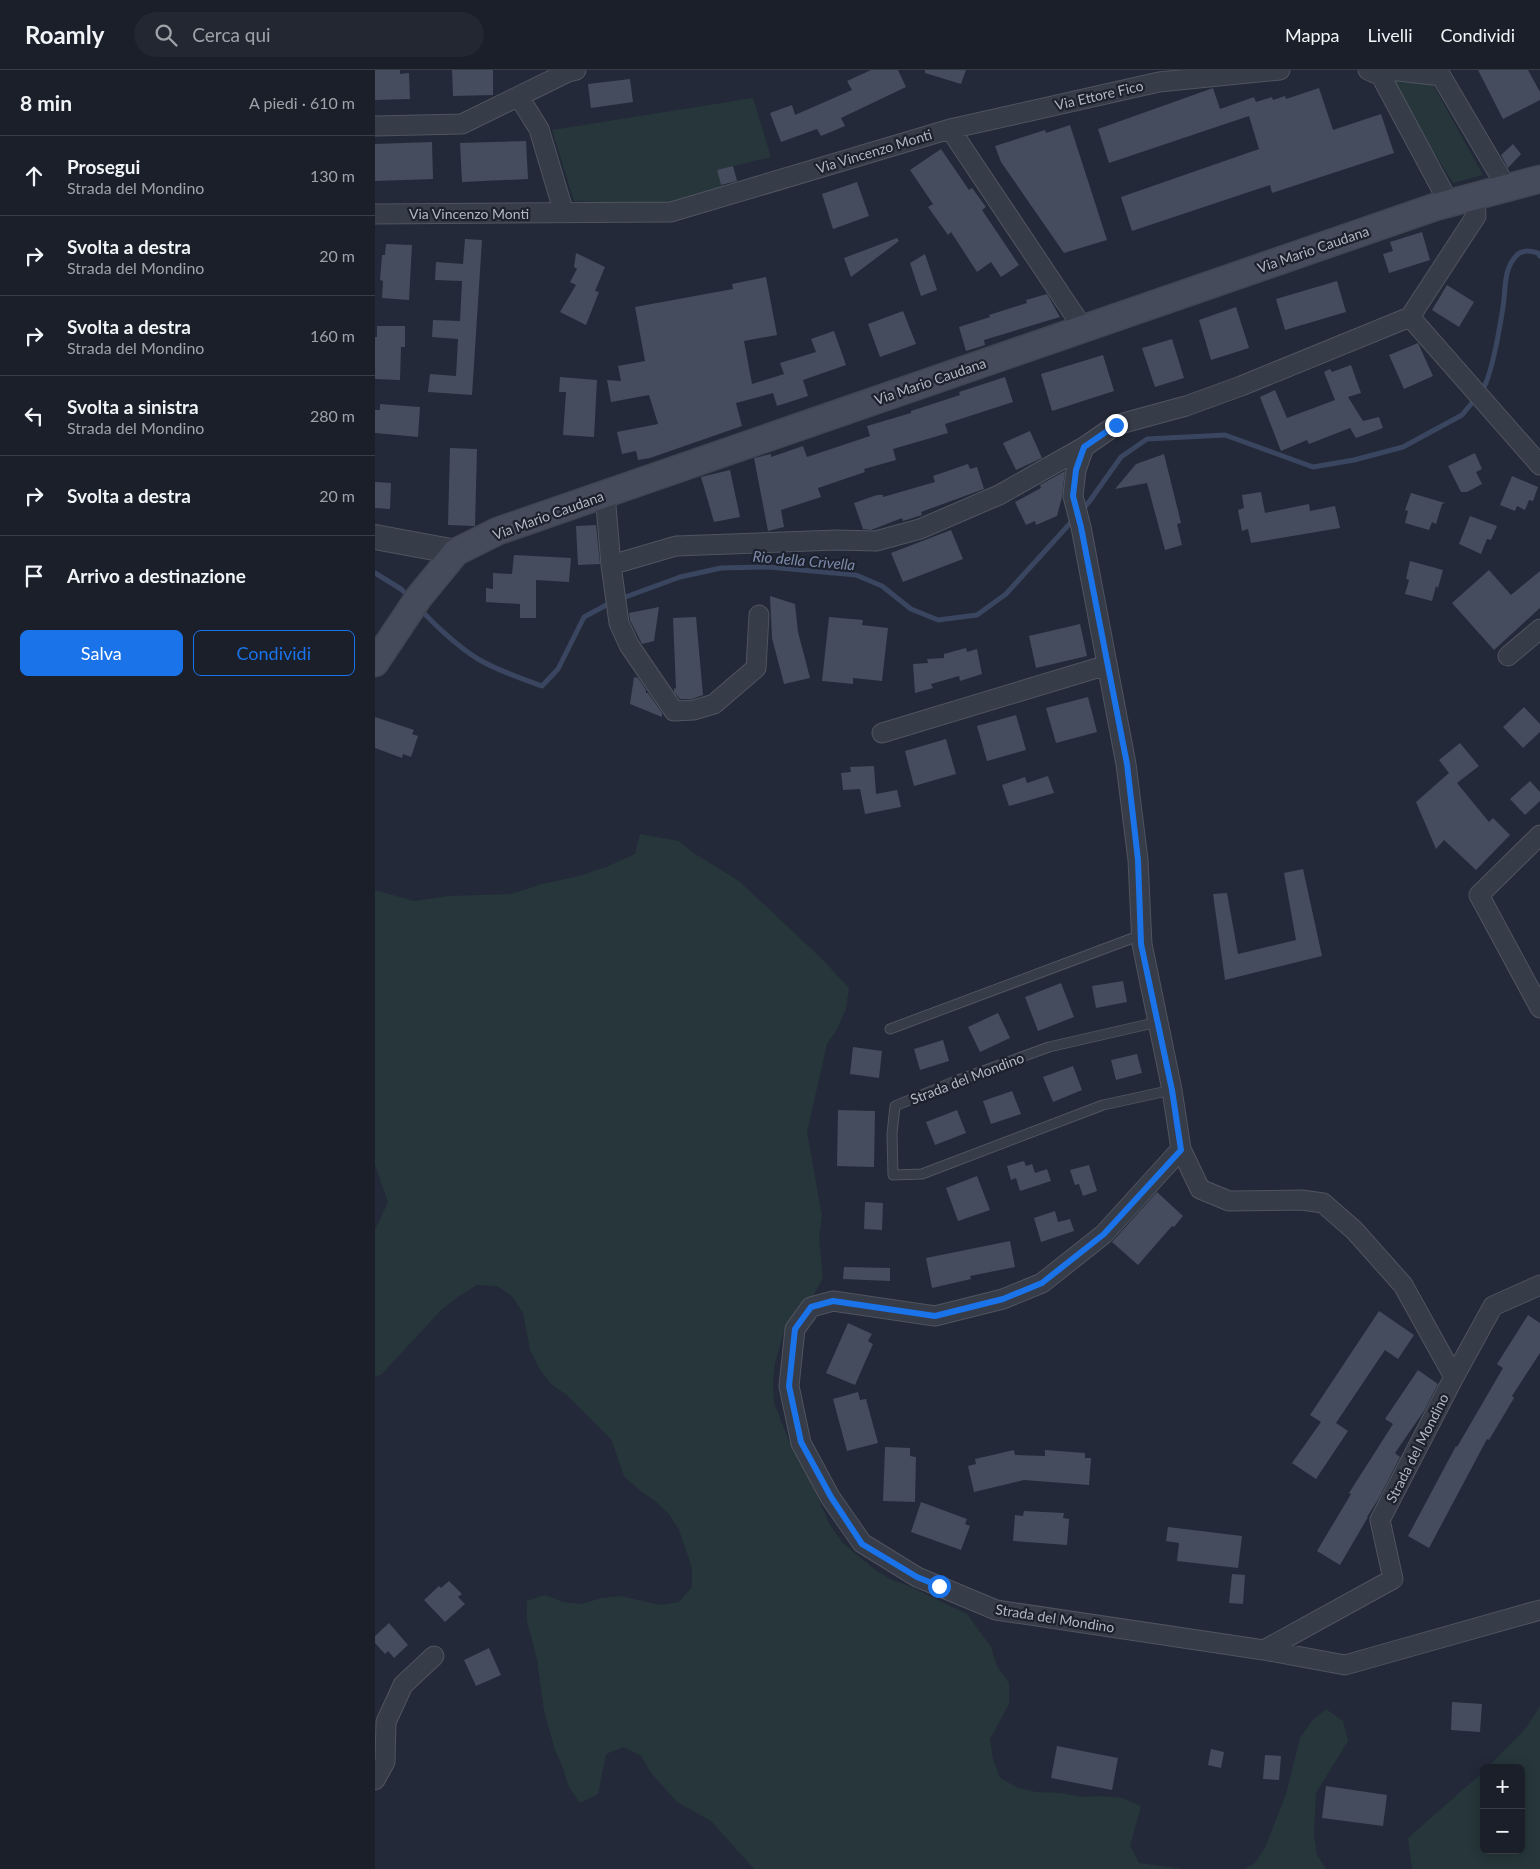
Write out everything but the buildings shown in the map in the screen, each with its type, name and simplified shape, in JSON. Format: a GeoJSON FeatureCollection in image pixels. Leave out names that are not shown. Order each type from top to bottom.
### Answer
{"type":"FeatureCollection","features":[{"type":"Feature","properties":{"kind":"main road","name":"Via Mario Caudana"},"geometry":{"type":"LineString","coordinates":[[375,663],[414,605],[456,552],[498,531],[1449,203],[1540,179]]}},
{"type":"Feature","properties":{"kind":"street"},"geometry":{"type":"LineString","coordinates":[[375,126],[462,124],[568,72],[576,70]]}},
{"type":"Feature","properties":{"kind":"street","name":"Via Ettore Fico"},"geometry":{"type":"LineString","coordinates":[[950,129],[1159,82],[1280,70]]}},
{"type":"Feature","properties":{"kind":"street"},"geometry":{"type":"LineString","coordinates":[[1368,70],[1381,76],[1449,203]]}},
{"type":"Feature","properties":{"kind":"street"},"geometry":{"type":"LineString","coordinates":[[1390,70],[1441,76],[1507,188]]}},
{"type":"Feature","properties":{"kind":"street"},"geometry":{"type":"LineString","coordinates":[[519,97],[539,129],[563,213]]}},
{"type":"Feature","properties":{"kind":"street","name":"Via Vincenzo Monti"},"geometry":{"type":"LineString","coordinates":[[375,214],[671,212],[950,129],[1083,328]]}},
{"type":"Feature","properties":{"kind":"street"},"geometry":{"type":"LineString","coordinates":[[611,565],[676,546],[837,540],[876,542],[919,529],[999,495],[1084,447],[1116,425],[1186,406],[1241,386],[1410,317],[1476,216],[1475,196]]}},
{"type":"Feature","properties":{"kind":"street"},"geometry":{"type":"LineString","coordinates":[[1410,317],[1540,465]]}},
{"type":"Feature","properties":{"kind":"street","name":"Strada del Mondino"},"geometry":{"type":"LineString","coordinates":[[1084,447],[1076,470],[1073,496],[1081,527],[1127,764],[1138,860],[1141,944],[1172,1090],[1181,1150],[1200,1189],[1229,1201],[1302,1200],[1323,1203],[1354,1230],[1403,1285],[1453,1377]]}},
{"type":"Feature","properties":{"kind":"street"},"geometry":{"type":"LineString","coordinates":[[605,494],[615,602],[619,623],[629,645],[674,711],[693,710],[714,704],[757,668],[759,615]]}},
{"type":"Feature","properties":{"kind":"street"},"geometry":{"type":"LineString","coordinates":[[375,537],[456,552]]}},
{"type":"Feature","properties":{"kind":"street"},"geometry":{"type":"LineString","coordinates":[[1508,656],[1540,629]]}},
{"type":"Feature","properties":{"kind":"street"},"geometry":{"type":"LineString","coordinates":[[882,733],[1107,665]]}},
{"type":"Feature","properties":{"kind":"street"},"geometry":{"type":"LineString","coordinates":[[1540,835],[1479,895],[1540,1008]]}},
{"type":"Feature","properties":{"kind":"street","name":"Strada del Mondino"},"geometry":{"type":"LineString","coordinates":[[1181,1150],[1104,1234],[1042,1283],[1003,1299],[935,1316],[833,1301],[811,1307],[795,1329],[789,1386],[801,1442],[836,1505],[862,1544],[917,1577],[996,1610],[1264,1650],[1345,1665],[1540,1610]]}},
{"type":"Feature","properties":{"kind":"street","name":"Strada del Mondino"},"geometry":{"type":"LineString","coordinates":[[1264,1650],[1393,1579],[1380,1520],[1453,1377],[1493,1306],[1540,1286]]}},
{"type":"Feature","properties":{"kind":"street"},"geometry":{"type":"LineString","coordinates":[[375,1780],[385,1762],[386,1722],[403,1685],[434,1656]]}},
{"type":"Feature","properties":{"kind":"lane"},"geometry":{"type":"LineString","coordinates":[[890,1029],[1141,934]]}},
{"type":"Feature","properties":{"kind":"lane","name":"Strada del Mondino"},"geometry":{"type":"LineString","coordinates":[[1158,1022],[1049,1047],[958,1080],[895,1106],[892,1134],[893,1175],[922,1174],[1103,1105],[1172,1090]]}},
{"type":"Feature","properties":{"kind":"shaded area"},"geometry":{"type":"Polygon","coordinates":[[[1389,79],[1431,81],[1483,175],[1453,183],[1389,79]]]}},
{"type":"Feature","properties":{"kind":"shaded area"},"geometry":{"type":"Polygon","coordinates":[[[753,98],[771,157],[717,170],[722,189],[668,205],[574,201],[552,130],[753,98]]]}},
{"type":"Feature","properties":{"kind":"shaded area"},"geometry":{"type":"Polygon","coordinates":[[[640,834],[679,841],[692,852],[739,881],[822,959],[849,988],[846,1009],[837,1029],[827,1044],[807,1132],[822,1216],[819,1238],[823,1278],[813,1296],[798,1309],[786,1325],[775,1363],[773,1382],[774,1403],[789,1441],[801,1460],[830,1525],[843,1543],[874,1569],[890,1579],[967,1614],[991,1647],[997,1666],[1009,1683],[1009,1704],[990,1739],[993,1759],[1000,1778],[1018,1788],[1036,1792],[1061,1793],[1081,1797],[1122,1798],[1141,1806],[1130,1846],[1139,1863],[1184,1869],[754,1869],[711,1821],[677,1802],[651,1773],[641,1756],[624,1747],[606,1754],[598,1794],[580,1803],[569,1787],[555,1750],[544,1711],[537,1659],[527,1621],[527,1601],[545,1595],[563,1602],[582,1604],[601,1598],[621,1596],[660,1605],[679,1602],[692,1587],[692,1568],[679,1530],[669,1514],[624,1476],[611,1439],[568,1396],[551,1384],[539,1368],[530,1350],[523,1313],[512,1296],[497,1286],[477,1285],[459,1296],[442,1309],[381,1375],[375,1376],[375,1230],[388,1202],[375,1165],[375,890],[414,901],[449,896],[511,894],[542,884],[579,876],[635,854],[640,834]]]}},
{"type":"Feature","properties":{"kind":"shaded area"},"geometry":{"type":"Polygon","coordinates":[[[1540,1706],[1540,1869],[1412,1869],[1408,1838],[1480,1775],[1480,1854],[1525,1854],[1525,1764],[1491,1764],[1526,1728],[1540,1706]]]}},
{"type":"Feature","properties":{"kind":"shaded area"},"geometry":{"type":"Polygon","coordinates":[[[1326,1709],[1343,1721],[1348,1741],[1316,1793],[1314,1835],[1317,1855],[1326,1869],[1244,1869],[1254,1864],[1265,1848],[1286,1794],[1300,1738],[1311,1722],[1326,1709]]]}},
{"type":"Feature","properties":{"kind":"waterway","name":"Rio della Crivella"},"geometry":{"type":"LineString","coordinates":[[1481,392],[1489,375],[1495,351],[1509,267],[1521,252],[1538,253],[1540,256]]}},
{"type":"Feature","properties":{"kind":"waterway","name":"Rio della Crivella"},"geometry":{"type":"LineString","coordinates":[[1081,511],[1121,457],[1147,439],[1225,435],[1313,467],[1354,460],[1403,447],[1462,415],[1476,398]]}},
{"type":"Feature","properties":{"kind":"waterway","name":"Rio della Crivella"},"geometry":{"type":"LineString","coordinates":[[620,599],[680,577],[721,568],[769,567],[856,575],[882,586],[911,609],[938,620],[977,615],[1006,594],[1074,519]]}},
{"type":"Feature","properties":{"kind":"waterway","name":"Rio della Crivella"},"geometry":{"type":"LineString","coordinates":[[375,573],[401,589],[409,597]]}},
{"type":"Feature","properties":{"kind":"waterway","name":"Rio della Crivella"},"geometry":{"type":"LineString","coordinates":[[420,609],[447,636],[478,659],[502,671],[542,686],[558,669],[584,617],[612,602]]}},
{"type":"Feature","properties":{"kind":"route"},"geometry":{"type":"LineString","coordinates":[[939,1586],[917,1577],[862,1544],[831,1497],[801,1442],[789,1386],[795,1329],[811,1307],[833,1301],[935,1316],[1003,1299],[1042,1283],[1074,1260],[1104,1234],[1141,1191],[1181,1150],[1172,1090],[1141,944],[1138,860],[1127,764],[1081,527],[1073,496],[1076,470],[1084,447],[1116,425]]}}]}
